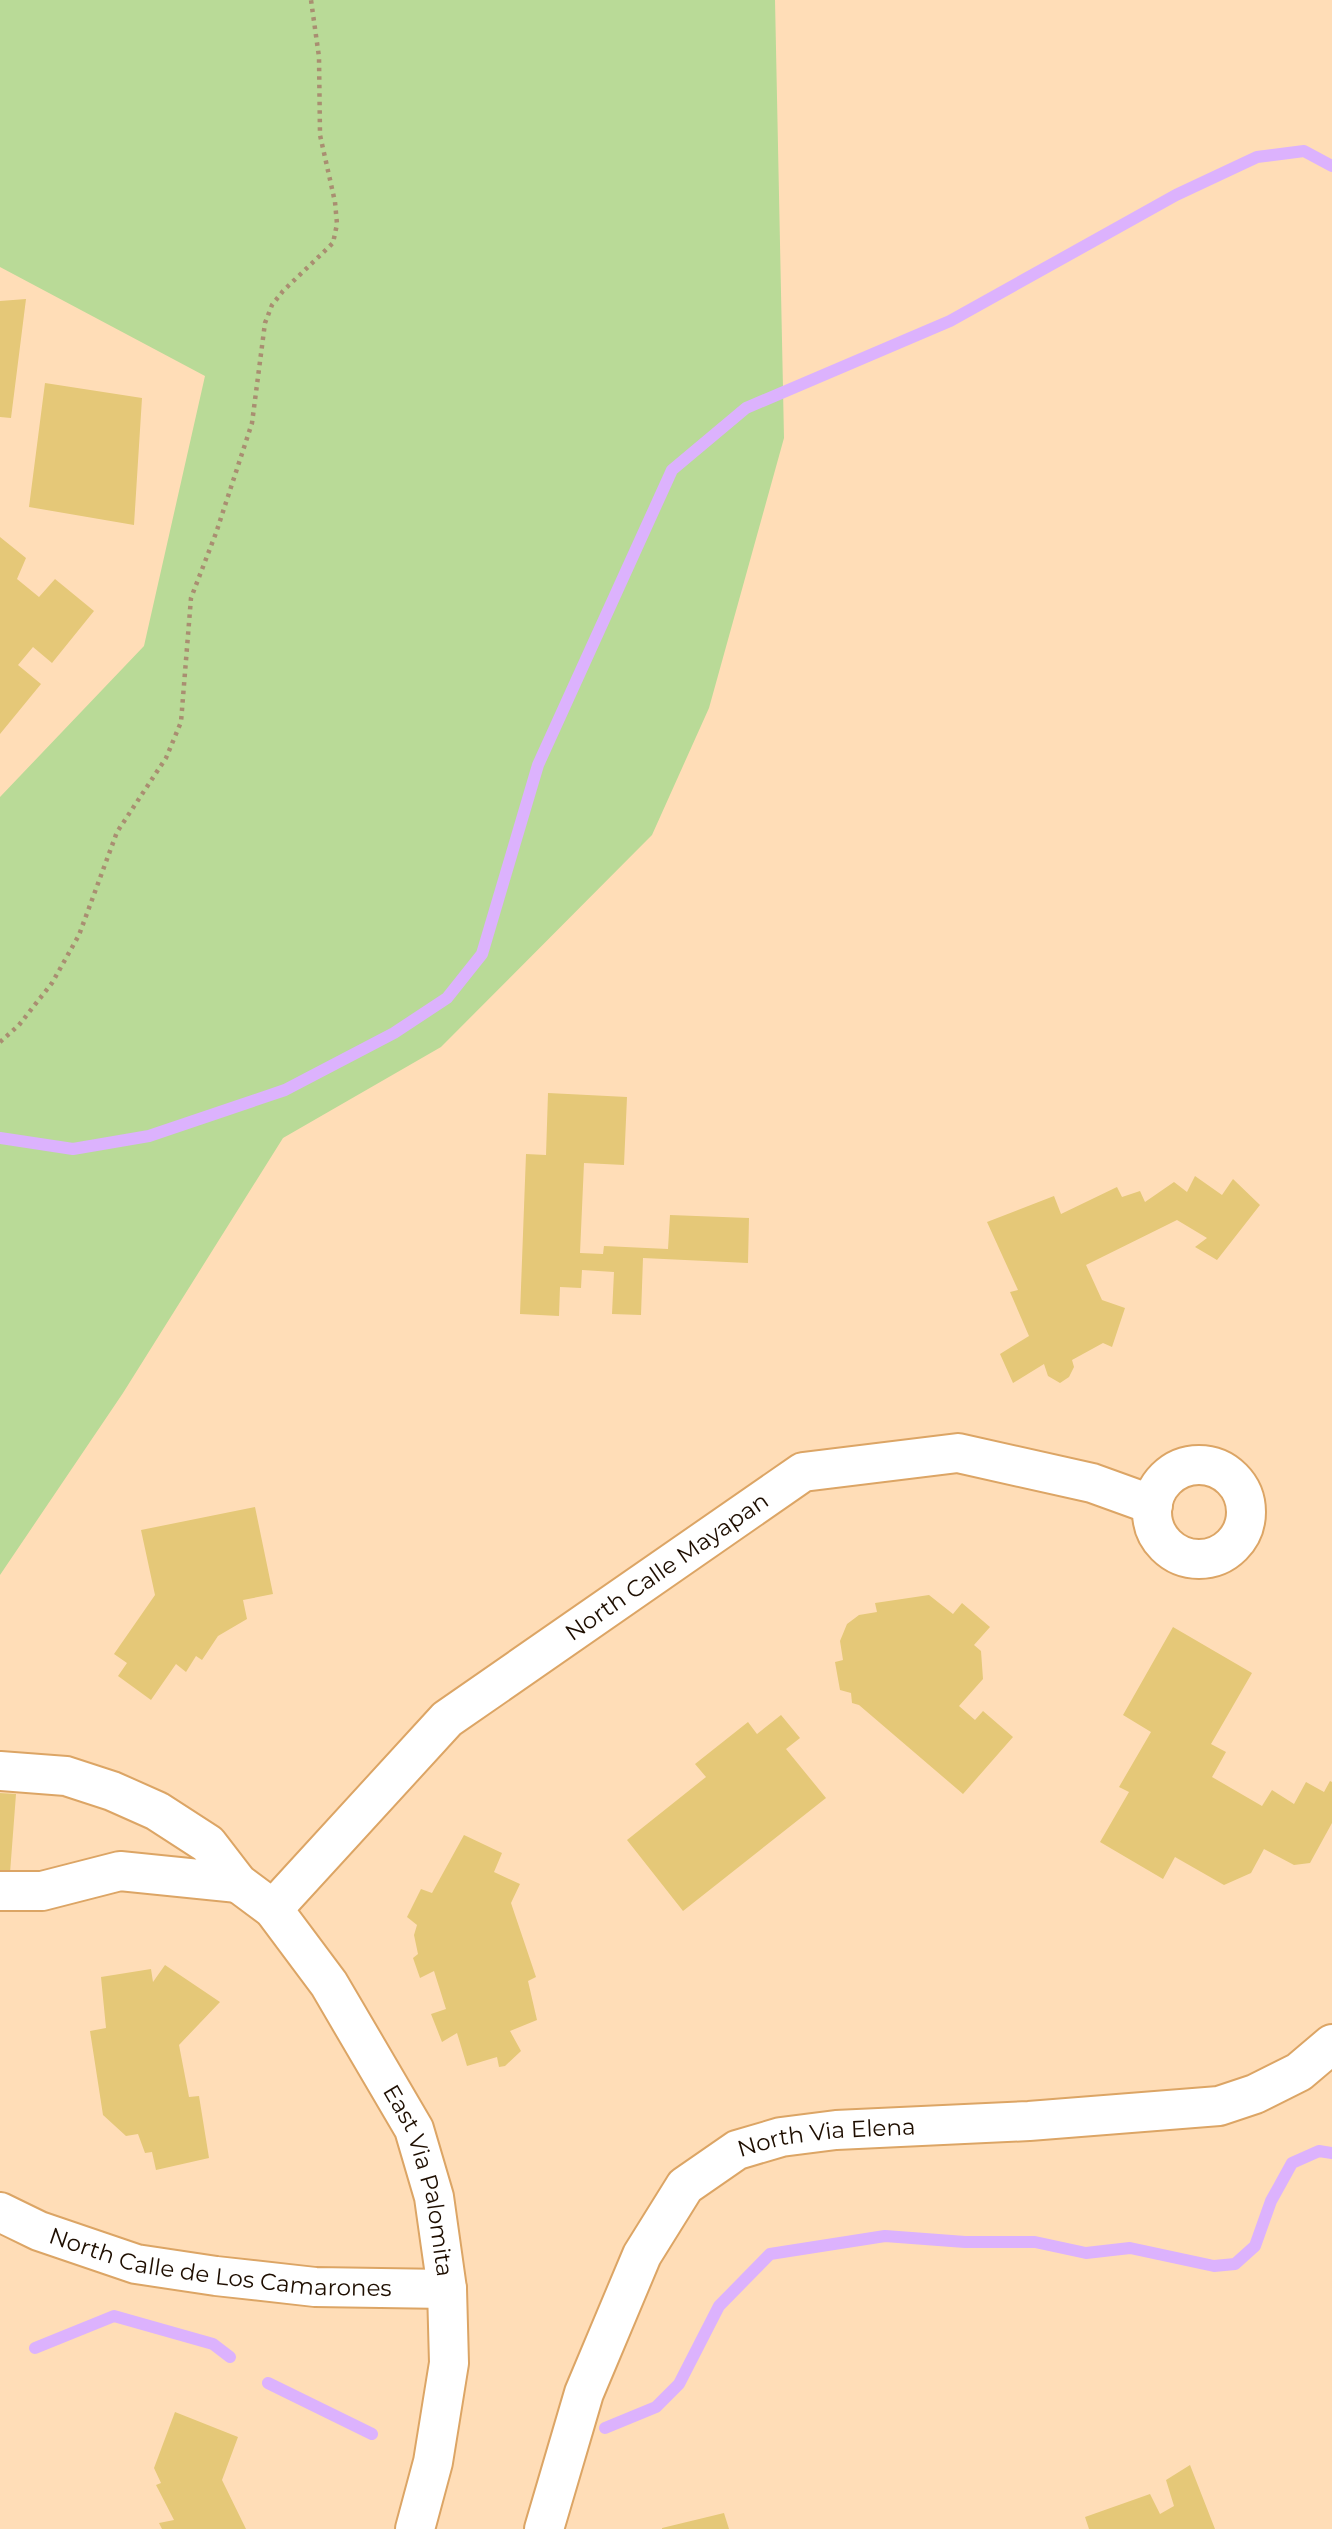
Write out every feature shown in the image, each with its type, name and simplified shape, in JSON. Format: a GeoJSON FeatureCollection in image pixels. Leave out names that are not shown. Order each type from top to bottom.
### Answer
{"type":"FeatureCollection","features":[{"type":"Feature","properties":{"kind":"street","name":"North Calle Mayapan"},"geometry":{"type":"LineString","coordinates":[[273,1909],[447,1719],[803,1472],[958,1453],[1091,1483],[1153,1505]]}},
{"type":"Feature","properties":{"kind":"street","name":"East Via Palomita"},"geometry":{"type":"LineString","coordinates":[[0,1771],[66,1776],[112,1791],[157,1811],[208,1844],[238,1883],[273,1909],[329,1984],[414,2129],[434,2197],[447,2289],[449,2363],[433,2462],[415,2529]]}},
{"type":"Feature","properties":{"kind":"street"},"geometry":{"type":"LineString","coordinates":[[0,1891],[43,1891],[120,1871],[238,1883]]}},
{"type":"Feature","properties":{"kind":"street","name":"North Via Elena"},"geometry":{"type":"LineString","coordinates":[[544,2529],[584,2393],[642,2255],[685,2186],[737,2150],[781,2137],[836,2130],[1029,2121],[1219,2106],[1255,2094],[1300,2072],[1332,2043]]}},
{"type":"Feature","properties":{"kind":"street","name":"North Calle de Los Camarones"},"geometry":{"type":"LineString","coordinates":[[0,2212],[39,2231],[136,2264],[315,2287],[447,2289]]}},
{"type":"Feature","properties":{"kind":"path"},"geometry":{"type":"LineString","coordinates":[[0,1042],[19,1025],[52,984],[79,935],[117,832],[166,758],[181,722],[191,598],[252,423],[265,323],[272,305],[283,291],[333,243],[337,225],[335,202],[320,135],[319,57],[311,0]]}},
{"type":"Feature","properties":{"kind":"green space"},"geometry":{"type":"Polygon","coordinates":[[[0,0],[775,0],[784,438],[709,708],[652,835],[441,1047],[283,1138],[123,1393],[0,1575],[0,797],[144,646],[205,376],[0,267],[0,0]]]}},
{"type":"Feature","properties":{"kind":"building"},"geometry":{"type":"Polygon","coordinates":[[[26,299],[11,418],[0,417],[0,301],[26,299]]]}},
{"type":"Feature","properties":{"kind":"building"},"geometry":{"type":"Polygon","coordinates":[[[45,383],[142,398],[134,525],[29,507],[45,383]]]}},
{"type":"Feature","properties":{"kind":"building"},"geometry":{"type":"Polygon","coordinates":[[[0,537],[26,558],[17,579],[39,597],[55,579],[94,611],[52,663],[33,647],[18,665],[41,684],[0,734],[0,537]]]}},
{"type":"Feature","properties":{"kind":"building"},"geometry":{"type":"Polygon","coordinates":[[[548,1093],[627,1097],[624,1165],[584,1163],[580,1253],[603,1254],[604,1246],[668,1249],[670,1215],[749,1218],[748,1263],[643,1258],[641,1315],[612,1314],[614,1272],[582,1270],[581,1288],[560,1287],[559,1316],[520,1314],[526,1154],[546,1155],[548,1093]]]}},
{"type":"Feature","properties":{"kind":"building"},"geometry":{"type":"Polygon","coordinates":[[[1195,1176],[1222,1195],[1233,1179],[1260,1205],[1217,1260],[1195,1247],[1207,1238],[1177,1220],[1086,1265],[1102,1300],[1125,1308],[1112,1347],[1103,1343],[1072,1360],[1074,1367],[1069,1377],[1060,1383],[1048,1376],[1044,1364],[1013,1383],[1000,1354],[1029,1336],[1010,1292],[1018,1290],[987,1222],[1054,1196],[1061,1214],[1117,1187],[1122,1197],[1140,1191],[1145,1202],[1174,1182],[1187,1192],[1195,1176]]]}},
{"type":"Feature","properties":{"kind":"building"},"geometry":{"type":"Polygon","coordinates":[[[255,1507],[273,1594],[243,1600],[247,1619],[218,1636],[202,1660],[196,1656],[186,1672],[176,1664],[151,1700],[118,1676],[127,1663],[114,1654],[155,1595],[141,1530],[255,1507]]]}},
{"type":"Feature","properties":{"kind":"building"},"geometry":{"type":"Polygon","coordinates":[[[929,1595],[953,1614],[962,1603],[990,1627],[974,1645],[981,1651],[983,1679],[959,1706],[975,1720],[983,1711],[1013,1737],[963,1794],[859,1705],[852,1703],[851,1693],[840,1690],[835,1662],[843,1660],[840,1641],[847,1624],[859,1615],[877,1612],[875,1603],[929,1595]]]}},
{"type":"Feature","properties":{"kind":"building"},"geometry":{"type":"Polygon","coordinates":[[[1173,1627],[1252,1673],[1211,1744],[1226,1752],[1212,1777],[1262,1806],[1272,1790],[1294,1804],[1306,1782],[1324,1792],[1330,1781],[1332,1782],[1332,1823],[1310,1863],[1294,1865],[1264,1849],[1251,1873],[1224,1885],[1175,1857],[1163,1879],[1100,1842],[1129,1792],[1119,1787],[1151,1732],[1123,1715],[1173,1627]]]}},
{"type":"Feature","properties":{"kind":"building"},"geometry":{"type":"Polygon","coordinates":[[[781,1715],[800,1738],[786,1749],[826,1798],[683,1911],[627,1840],[706,1777],[695,1764],[748,1722],[757,1734],[781,1715]]]}},
{"type":"Feature","properties":{"kind":"building"},"geometry":{"type":"Polygon","coordinates":[[[0,1793],[16,1794],[10,1873],[0,1872],[0,1793]]]}},
{"type":"Feature","properties":{"kind":"building"},"geometry":{"type":"Polygon","coordinates":[[[464,1835],[502,1853],[494,1872],[520,1884],[511,1903],[536,1977],[528,1981],[537,2020],[510,2031],[521,2051],[505,2066],[499,2067],[497,2057],[467,2066],[457,2033],[442,2042],[431,2014],[446,2009],[434,1971],[420,1978],[413,1958],[418,1954],[414,1935],[417,1925],[407,1917],[421,1889],[432,1893],[464,1835]]]}},
{"type":"Feature","properties":{"kind":"building"},"geometry":{"type":"Polygon","coordinates":[[[165,1965],[220,2002],[179,2045],[189,2097],[199,2096],[209,2158],[156,2170],[152,2152],[145,2153],[138,2134],[126,2136],[103,2115],[90,2031],[106,2028],[101,1977],[151,1969],[153,1982],[165,1965]]]}},
{"type":"Feature","properties":{"kind":"building"},"geometry":{"type":"Polygon","coordinates":[[[175,2412],[238,2437],[222,2480],[246,2529],[162,2529],[159,2523],[174,2520],[156,2485],[161,2483],[154,2468],[175,2412]]]}},
{"type":"Feature","properties":{"kind":"building"},"geometry":{"type":"Polygon","coordinates":[[[1190,2465],[1215,2529],[1089,2529],[1085,2517],[1150,2494],[1160,2514],[1174,2506],[1166,2480],[1190,2465]]]}},
{"type":"Feature","properties":{"kind":"building"},"geometry":{"type":"Polygon","coordinates":[[[724,2513],[729,2529],[662,2529],[662,2528],[724,2513]]]}},
{"type":"Feature","properties":{"kind":"waterway"},"geometry":{"type":"LineString","coordinates":[[0,1138],[73,1149],[149,1136],[285,1090],[394,1033],[447,998],[482,954],[538,765],[672,470],[746,408],[950,321],[1176,195],[1257,157],[1304,151],[1332,166]]}},
{"type":"Feature","properties":{"kind":"waterway"},"geometry":{"type":"LineString","coordinates":[[605,2428],[656,2407],[679,2384],[719,2306],[770,2254],[885,2236],[965,2242],[1035,2242],[1086,2253],[1130,2248],[1214,2266],[1235,2264],[1255,2246],[1271,2201],[1292,2163],[1319,2151],[1332,2153]]}},
{"type":"Feature","properties":{"kind":"waterway"},"geometry":{"type":"LineString","coordinates":[[35,2348],[114,2316],[213,2344],[230,2357]]}},
{"type":"Feature","properties":{"kind":"waterway"},"geometry":{"type":"LineString","coordinates":[[268,2383],[372,2434]]}}]}
